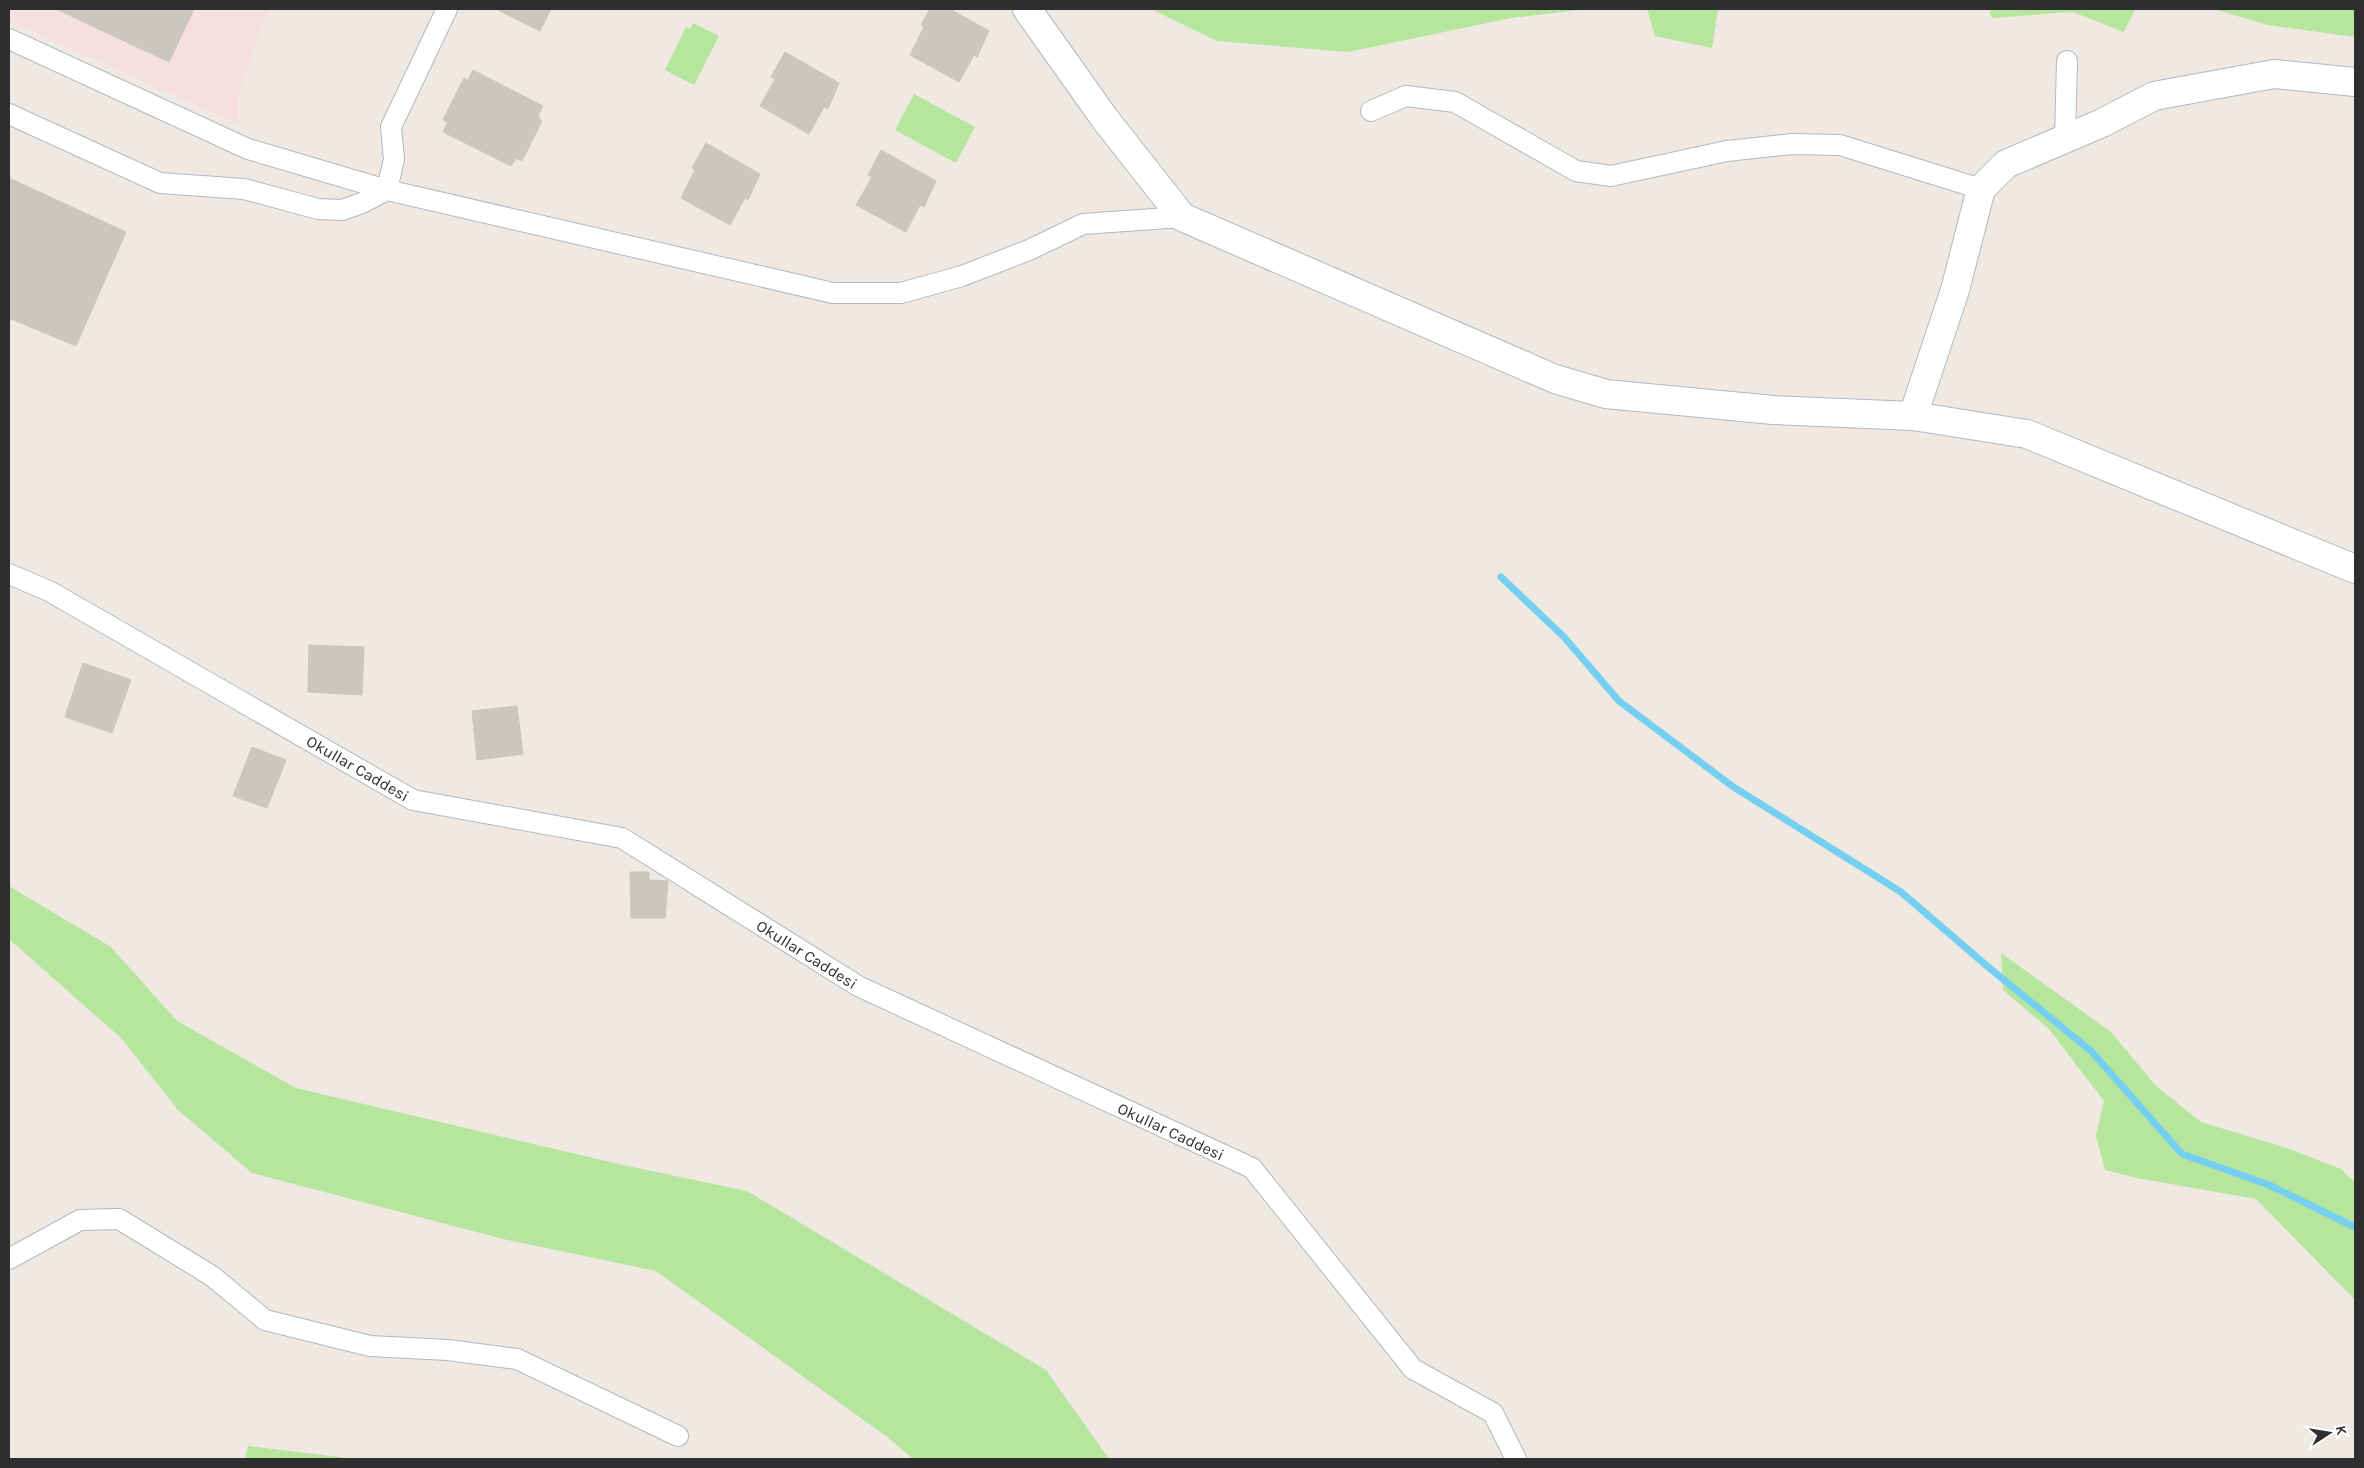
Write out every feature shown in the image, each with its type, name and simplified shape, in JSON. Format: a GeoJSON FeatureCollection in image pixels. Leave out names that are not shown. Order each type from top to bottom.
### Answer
{"type":"FeatureCollection","features":[{"type":"Feature","properties":{"kind":"street"},"geometry":{"type":"LineString","coordinates":[[9,114],[160,183],[244,189],[318,210],[342,210],[362,203],[387,190],[394,159],[391,127],[447,9]]}},
{"type":"Feature","properties":{"kind":"street"},"geometry":{"type":"LineString","coordinates":[[1027,9],[1105,119],[1182,217]]}},
{"type":"Feature","properties":{"kind":"street"},"geometry":{"type":"LineString","coordinates":[[9,39],[248,149],[387,190],[833,293],[901,294],[962,276],[1029,250],[1083,224],[1182,217],[1555,379],[1606,394],[1773,410],[1913,416],[2026,434],[2355,569]]}},
{"type":"Feature","properties":{"kind":"street"},"geometry":{"type":"LineString","coordinates":[[2065,138],[2067,61]]}},
{"type":"Feature","properties":{"kind":"street"},"geometry":{"type":"LineString","coordinates":[[1913,416],[1955,290],[1981,189],[2006,164],[2102,123],[2154,96],[2274,74],[2355,82]]}},
{"type":"Feature","properties":{"kind":"street"},"geometry":{"type":"LineString","coordinates":[[1371,111],[1406,96],[1455,102],[1576,171],[1611,176],[1727,151],[1792,144],[1840,145],[1981,189]]}},
{"type":"Feature","properties":{"kind":"street","name":"Okullar Caddesi"},"geometry":{"type":"LineString","coordinates":[[9,574],[49,591],[413,800],[622,838],[858,986],[1252,1168],[1413,1369],[1493,1413],[1516,1459]]}},
{"type":"Feature","properties":{"kind":"street"},"geometry":{"type":"LineString","coordinates":[[9,1259],[80,1220],[119,1220],[212,1276],[265,1320],[370,1346],[448,1350],[516,1359],[678,1436]]}},
{"type":"Feature","properties":{"kind":"shaded area"},"geometry":{"type":"Polygon","coordinates":[[[9,9],[268,9],[238,95],[238,124],[9,21],[9,9]]]}},
{"type":"Feature","properties":{"kind":"green space"},"geometry":{"type":"Polygon","coordinates":[[[1151,9],[1588,9],[1511,18],[1348,52],[1217,41],[1151,9]]]}},
{"type":"Feature","properties":{"kind":"green space"},"geometry":{"type":"Polygon","coordinates":[[[1647,9],[1718,9],[1712,48],[1655,36],[1647,9]]]}},
{"type":"Feature","properties":{"kind":"green space"},"geometry":{"type":"Polygon","coordinates":[[[1989,9],[2135,9],[2124,32],[2073,12],[1992,18],[1989,9]]]}},
{"type":"Feature","properties":{"kind":"green space"},"geometry":{"type":"Polygon","coordinates":[[[2213,9],[2355,9],[2355,37],[2268,25],[2213,9]]]}},
{"type":"Feature","properties":{"kind":"green space"},"geometry":{"type":"Polygon","coordinates":[[[693,23],[719,36],[694,85],[665,70],[686,27],[690,29],[693,23]]]}},
{"type":"Feature","properties":{"kind":"green space"},"geometry":{"type":"Polygon","coordinates":[[[914,94],[975,127],[956,163],[895,130],[914,94]]]}},
{"type":"Feature","properties":{"kind":"green space"},"geometry":{"type":"Polygon","coordinates":[[[9,886],[111,947],[177,1021],[296,1088],[623,1165],[747,1191],[1046,1370],[1109,1459],[913,1459],[890,1439],[656,1271],[503,1239],[252,1173],[178,1110],[122,1039],[9,939],[9,886]]]}},
{"type":"Feature","properties":{"kind":"green space"},"geometry":{"type":"Polygon","coordinates":[[[2001,953],[2111,1032],[2156,1086],[2201,1122],[2287,1148],[2341,1169],[2355,1182],[2355,1300],[2256,1199],[2137,1178],[2105,1170],[2096,1136],[2104,1101],[2049,1029],[2003,990],[2001,953]]]}},
{"type":"Feature","properties":{"kind":"green space"},"geometry":{"type":"Polygon","coordinates":[[[248,1446],[356,1459],[245,1459],[248,1446]]]}},
{"type":"Feature","properties":{"kind":"building"},"geometry":{"type":"Polygon","coordinates":[[[56,9],[194,9],[169,62],[56,9]]]}},
{"type":"Feature","properties":{"kind":"building"},"geometry":{"type":"Polygon","coordinates":[[[496,9],[551,9],[540,31],[496,9]]]}},
{"type":"Feature","properties":{"kind":"building"},"geometry":{"type":"Polygon","coordinates":[[[930,9],[950,9],[989,31],[977,57],[974,55],[959,82],[910,55],[924,27],[921,25],[930,9]]]}},
{"type":"Feature","properties":{"kind":"building"},"geometry":{"type":"Polygon","coordinates":[[[785,52],[839,83],[828,109],[824,107],[809,134],[760,106],[775,79],[771,77],[785,52]]]}},
{"type":"Feature","properties":{"kind":"building"},"geometry":{"type":"Polygon","coordinates":[[[473,70],[543,106],[538,116],[542,121],[522,161],[516,158],[511,166],[443,132],[448,122],[443,120],[464,78],[468,80],[473,70]]]}},
{"type":"Feature","properties":{"kind":"building"},"geometry":{"type":"Polygon","coordinates":[[[706,143],[760,174],[748,200],[745,198],[730,225],[681,198],[695,170],[692,168],[706,143]]]}},
{"type":"Feature","properties":{"kind":"building"},"geometry":{"type":"Polygon","coordinates":[[[881,150],[936,181],[924,207],[920,205],[906,232],[856,205],[872,177],[868,175],[881,150]]]}},
{"type":"Feature","properties":{"kind":"building"},"geometry":{"type":"Polygon","coordinates":[[[9,178],[126,232],[76,346],[9,318],[9,178]]]}},
{"type":"Feature","properties":{"kind":"building"},"geometry":{"type":"Polygon","coordinates":[[[309,645],[364,647],[362,695],[308,692],[309,645]]]}},
{"type":"Feature","properties":{"kind":"building"},"geometry":{"type":"Polygon","coordinates":[[[83,663],[131,680],[112,733],[65,717],[83,663]]]}},
{"type":"Feature","properties":{"kind":"building"},"geometry":{"type":"Polygon","coordinates":[[[517,706],[523,754],[477,760],[472,711],[517,706]]]}},
{"type":"Feature","properties":{"kind":"building"},"geometry":{"type":"Polygon","coordinates":[[[252,747],[286,760],[267,808],[233,796],[252,747]]]}},
{"type":"Feature","properties":{"kind":"building"},"geometry":{"type":"Polygon","coordinates":[[[630,872],[649,872],[649,880],[668,881],[665,918],[631,918],[630,872]]]}},
{"type":"Feature","properties":{"kind":"waterway"},"geometry":{"type":"LineString","coordinates":[[1501,577],[1564,637],[1619,701],[1732,786],[1901,892],[1987,966],[2091,1051],[2182,1154],[2269,1185],[2355,1227]]}}]}
